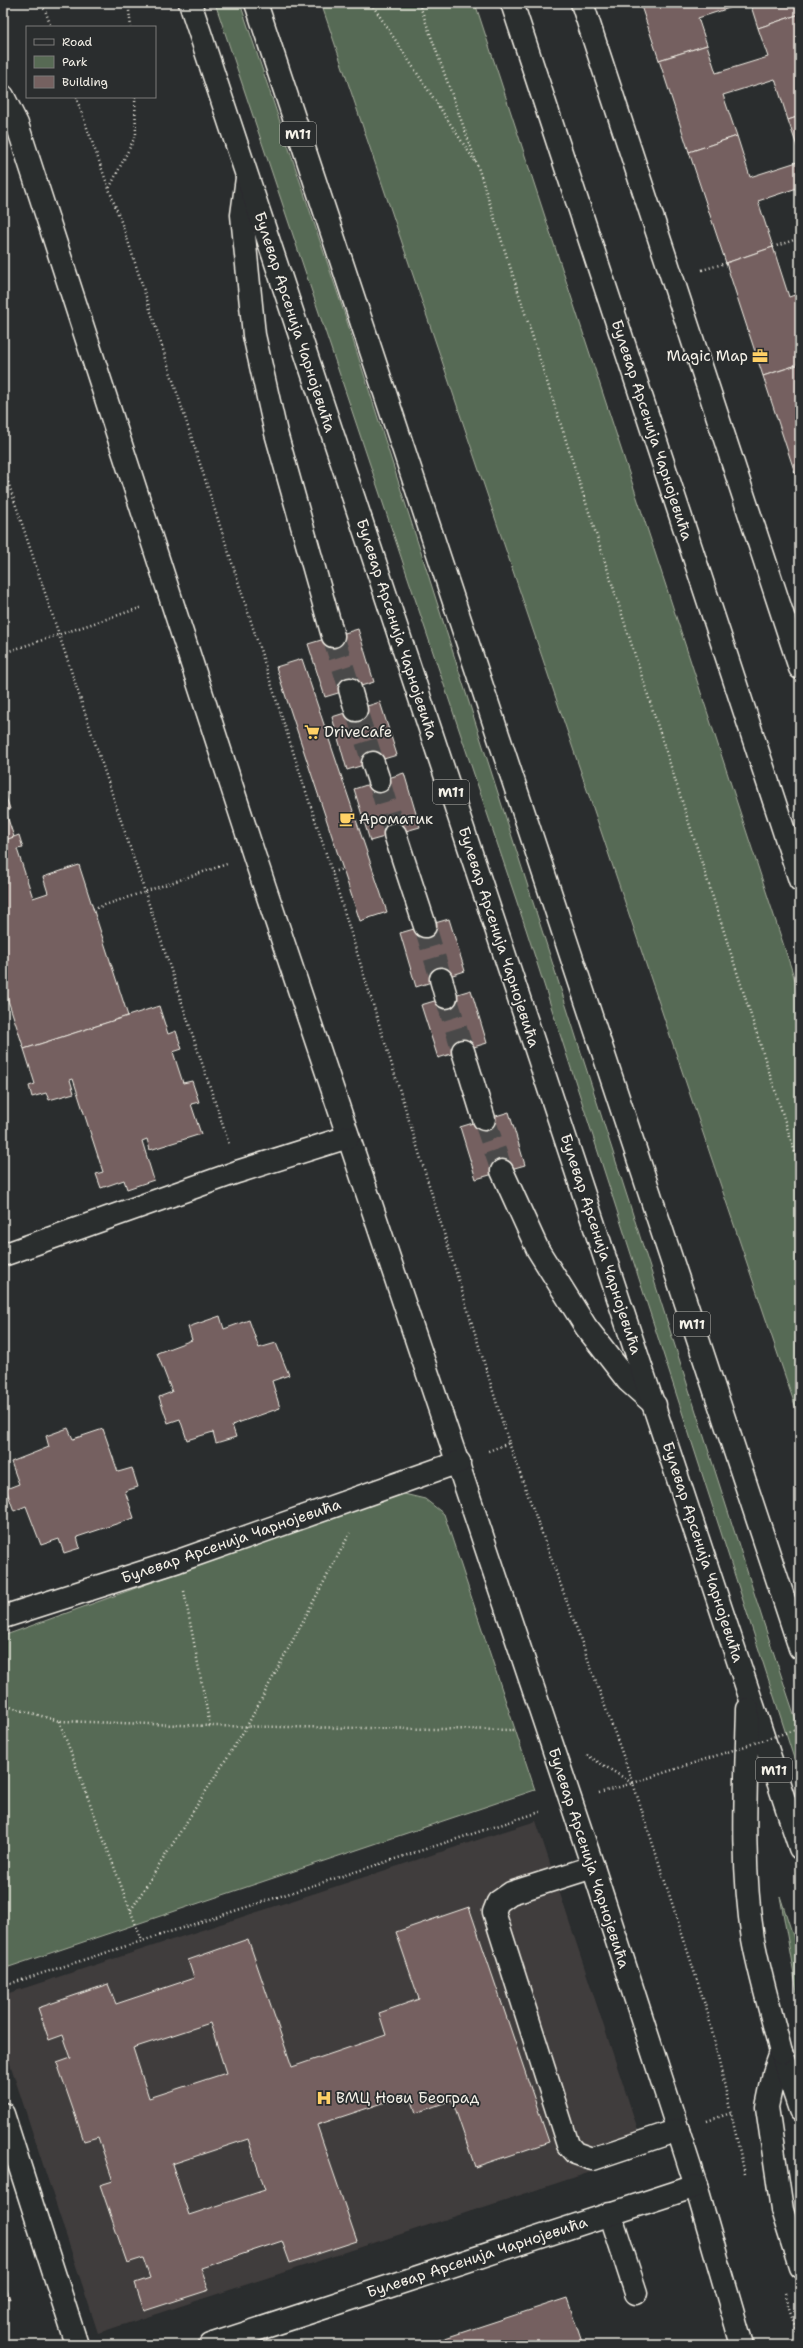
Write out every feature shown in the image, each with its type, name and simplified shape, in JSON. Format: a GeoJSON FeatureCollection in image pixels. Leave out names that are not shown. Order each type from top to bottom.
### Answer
{"type":"FeatureCollection","features":[{"type":"Feature","properties":{"kind":"main road","name":"Булевар Арсенија Чарнојевића"},"geometry":{"type":"LineString","coordinates":[[190,3],[655,1405],[800,1848]]}},
{"type":"Feature","properties":{"kind":"main road","name":"M11"},"geometry":{"type":"LineString","coordinates":[[256,3],[800,1648]]}},
{"type":"Feature","properties":{"kind":"main road","name":"Булевар Арсенија Чарнојевића"},"geometry":{"type":"LineString","coordinates":[[512,3],[800,880]]}},
{"type":"Feature","properties":{"kind":"main road"},"geometry":{"type":"LineString","coordinates":[[582,3],[800,668]]}},
{"type":"Feature","properties":{"kind":"main road","name":"Булевар Арсенија Чарнојевића"},"geometry":{"type":"LineString","coordinates":[[3,96],[17,124],[254,855],[459,1462],[593,1867],[696,2186],[742,2345]]}},
{"type":"Feature","properties":{"kind":"main road"},"geometry":{"type":"LineString","coordinates":[[247,178],[242,215],[255,342],[274,426],[333,636]]}},
{"type":"Feature","properties":{"kind":"main road"},"geometry":{"type":"LineString","coordinates":[[395,834],[425,926]]}},
{"type":"Feature","properties":{"kind":"main road"},"geometry":{"type":"LineString","coordinates":[[463,1050],[484,1119]]}},
{"type":"Feature","properties":{"kind":"main road"},"geometry":{"type":"LineString","coordinates":[[6,1254],[238,1172],[348,1137]]}},
{"type":"Feature","properties":{"kind":"main road"},"geometry":{"type":"LineString","coordinates":[[502,1171],[538,1250],[586,1327],[628,1381],[655,1405]]}},
{"type":"Feature","properties":{"kind":"main road","name":"Булевар Арсенија Чарнојевића"},"geometry":{"type":"LineString","coordinates":[[3,1617],[178,1561],[459,1462]]}},
{"type":"Feature","properties":{"kind":"main road"},"geometry":{"type":"LineString","coordinates":[[749,1692],[746,1824],[748,1884],[754,1939],[781,2053],[800,2110]]}},
{"type":"Feature","properties":{"kind":"main road"},"geometry":{"type":"LineString","coordinates":[[593,1867],[511,1893],[498,1902],[494,1912],[509,1963],[568,2145],[575,2153],[592,2159],[678,2130]]}},
{"type":"Feature","properties":{"kind":"main road"},"geometry":{"type":"LineString","coordinates":[[781,2053],[774,2073],[767,2107],[782,2210],[800,2267]]}},
{"type":"Feature","properties":{"kind":"main road"},"geometry":{"type":"LineString","coordinates":[[3,2114],[77,2345]]}},
{"type":"Feature","properties":{"kind":"main road","name":"Булевар Арсенија Чарнојевића"},"geometry":{"type":"LineString","coordinates":[[210,2345],[260,2337],[610,2213],[696,2186]]}},
{"type":"Feature","properties":{"kind":"main road"},"geometry":{"type":"LineString","coordinates":[[610,2213],[636,2293]]}},
{"type":"Feature","properties":{"kind":"path"},"geometry":{"type":"LineString","coordinates":[[38,3],[45,10],[51,26]]}},
{"type":"Feature","properties":{"kind":"path"},"geometry":{"type":"LineString","coordinates":[[128,3],[131,26]]}},
{"type":"Feature","properties":{"kind":"path"},"geometry":{"type":"LineString","coordinates":[[371,3],[478,167]]}},
{"type":"Feature","properties":{"kind":"path"},"geometry":{"type":"LineString","coordinates":[[420,3],[478,167],[800,1168]]}},
{"type":"Feature","properties":{"kind":"path"},"geometry":{"type":"LineString","coordinates":[[76,98],[127,238],[332,872],[509,1443],[633,1783],[708,2014],[746,2178]]}},
{"type":"Feature","properties":{"kind":"path"},"geometry":{"type":"LineString","coordinates":[[109,189],[136,135],[135,98]]}},
{"type":"Feature","properties":{"kind":"path"},"geometry":{"type":"LineString","coordinates":[[773,247],[800,238]]}},
{"type":"Feature","properties":{"kind":"path"},"geometry":{"type":"LineString","coordinates":[[3,467],[238,1172]]}},
{"type":"Feature","properties":{"kind":"path"},"geometry":{"type":"LineString","coordinates":[[3,653],[171,598]]}},
{"type":"Feature","properties":{"kind":"path"},"geometry":{"type":"LineString","coordinates":[[93,908],[254,855]]}},
{"type":"Feature","properties":{"kind":"path"},"geometry":{"type":"LineString","coordinates":[[332,872],[343,869]]}},
{"type":"Feature","properties":{"kind":"path"},"geometry":{"type":"LineString","coordinates":[[459,1462],[509,1443]]}},
{"type":"Feature","properties":{"kind":"path"},"geometry":{"type":"LineString","coordinates":[[131,1910],[247,1726],[371,1492]]}},
{"type":"Feature","properties":{"kind":"path"},"geometry":{"type":"LineString","coordinates":[[178,1561],[210,1726]]}},
{"type":"Feature","properties":{"kind":"path"},"geometry":{"type":"LineString","coordinates":[[3,1705],[59,1721],[210,1726],[547,1730],[633,1783]]}},
{"type":"Feature","properties":{"kind":"path"},"geometry":{"type":"LineString","coordinates":[[59,1721],[142,1940]]}},
{"type":"Feature","properties":{"kind":"path"},"geometry":{"type":"LineString","coordinates":[[3,1986],[800,1728]]}},
{"type":"Feature","properties":{"kind":"path"},"geometry":{"type":"LineString","coordinates":[[783,2287],[800,2338]]}},
{"type":"Feature","properties":{"kind":"shaded area","name":"ВМЦ Нови Београд"},"geometry":{"type":"Polygon","coordinates":[[[536,1821],[646,2154],[98,2333],[3,2042],[3,1995],[536,1821]]]}},
{"type":"Feature","properties":{"kind":"green space"},"geometry":{"type":"Polygon","coordinates":[[[215,3],[240,3],[345,315],[764,1624],[800,1732],[800,1777],[526,929],[215,3]]]}},
{"type":"Feature","properties":{"kind":"green space"},"geometry":{"type":"Polygon","coordinates":[[[321,3],[475,3],[800,995],[800,1420],[321,3]]]}},
{"type":"Feature","properties":{"kind":"green space"},"geometry":{"type":"Polygon","coordinates":[[[404,1494],[425,1499],[444,1514],[535,1790],[3,1969],[3,1636],[374,1502],[404,1494]]]}},
{"type":"Feature","properties":{"kind":"green space"},"geometry":{"type":"Polygon","coordinates":[[[780,1896],[800,1957],[800,2009],[780,1896]]]}},
{"type":"Feature","properties":{"kind":"building"},"geometry":{"type":"Polygon","coordinates":[[[640,3],[745,3],[698,18],[707,45],[659,60],[640,3]]]}},
{"type":"Feature","properties":{"kind":"building"},"geometry":{"type":"Polygon","coordinates":[[[750,3],[799,3],[800,14],[758,28],[750,3]]]}},
{"type":"Feature","properties":{"kind":"building"},"geometry":{"type":"Polygon","coordinates":[[[800,14],[800,116],[788,120],[775,79],[723,95],[737,136],[689,152],[659,60],[707,45],[716,73],[768,57],[758,28],[800,14]]]}},
{"type":"Feature","properties":{"kind":"building"},"geometry":{"type":"Polygon","coordinates":[[[800,116],[800,155],[788,120],[800,116]]]}},
{"type":"Feature","properties":{"kind":"building"},"geometry":{"type":"Polygon","coordinates":[[[737,136],[750,177],[800,161],[800,187],[758,201],[773,247],[726,263],[689,152],[737,136]]]}},
{"type":"Feature","properties":{"kind":"building"},"geometry":{"type":"Polygon","coordinates":[[[773,247],[789,297],[800,293],[800,322],[798,323],[800,330],[800,364],[763,376],[726,263],[773,247]]]}},
{"type":"Feature","properties":{"kind":"building"},"geometry":{"type":"Polygon","coordinates":[[[800,364],[800,478],[797,479],[763,376],[800,364]]]}},
{"type":"Feature","properties":{"kind":"building"},"geometry":{"type":"Polygon","coordinates":[[[358,629],[374,682],[325,697],[308,644],[358,629]]]}},
{"type":"Feature","properties":{"kind":"building"},"geometry":{"type":"Polygon","coordinates":[[[302,659],[387,912],[360,921],[276,667],[302,659]]]}},
{"type":"Feature","properties":{"kind":"building"},"geometry":{"type":"Polygon","coordinates":[[[380,702],[397,755],[347,770],[332,717],[380,702]]]}},
{"type":"Feature","properties":{"kind":"building"},"geometry":{"type":"Polygon","coordinates":[[[404,773],[420,827],[370,841],[354,789],[404,773]]]}},
{"type":"Feature","properties":{"kind":"building"},"geometry":{"type":"Polygon","coordinates":[[[6,797],[10,809],[5,810],[14,837],[3,841],[3,798],[6,797]]]}},
{"type":"Feature","properties":{"kind":"building"},"geometry":{"type":"Polygon","coordinates":[[[19,835],[23,848],[17,849],[33,898],[48,893],[43,877],[79,865],[128,1016],[24,1049],[3,985],[3,841],[19,835]]]}},
{"type":"Feature","properties":{"kind":"building"},"geometry":{"type":"Polygon","coordinates":[[[449,919],[465,971],[416,987],[400,933],[449,919]]]}},
{"type":"Feature","properties":{"kind":"building"},"geometry":{"type":"Polygon","coordinates":[[[471,990],[487,1043],[438,1058],[421,1005],[471,990]]]}},
{"type":"Feature","properties":{"kind":"building"},"geometry":{"type":"Polygon","coordinates":[[[159,1006],[168,1034],[176,1031],[182,1049],[173,1052],[183,1083],[192,1081],[199,1102],[191,1104],[201,1134],[150,1150],[147,1139],[142,1141],[154,1180],[127,1189],[124,1180],[101,1188],[96,1174],[103,1172],[73,1079],[70,1080],[74,1093],[49,1100],[46,1093],[32,1097],[29,1086],[35,1084],[24,1049],[159,1006]]]}},
{"type":"Feature","properties":{"kind":"building"},"geometry":{"type":"Polygon","coordinates":[[[509,1112],[525,1165],[476,1179],[460,1127],[509,1112]]]}},
{"type":"Feature","properties":{"kind":"building"},"geometry":{"type":"Polygon","coordinates":[[[220,1316],[224,1329],[249,1320],[259,1348],[276,1343],[289,1375],[272,1381],[280,1408],[232,1425],[236,1437],[216,1443],[213,1432],[187,1440],[180,1419],[168,1423],[159,1397],[172,1392],[157,1353],[192,1340],[188,1327],[220,1316]]]}},
{"type":"Feature","properties":{"kind":"building"},"geometry":{"type":"Polygon","coordinates":[[[68,1428],[73,1439],[103,1429],[118,1472],[132,1468],[138,1487],[125,1491],[134,1518],[77,1537],[80,1548],[64,1553],[59,1539],[41,1545],[26,1506],[14,1511],[6,1489],[19,1484],[11,1462],[49,1447],[46,1436],[68,1428]]]}},
{"type":"Feature","properties":{"kind":"building"},"geometry":{"type":"Polygon","coordinates":[[[469,1907],[549,2142],[475,2167],[452,2100],[416,2113],[410,2094],[317,2125],[357,2241],[290,2263],[282,2241],[201,2268],[209,2290],[144,2311],[135,2283],[150,2278],[143,2258],[127,2263],[100,2185],[113,2181],[98,2137],[84,2141],[57,2063],[71,2058],[63,2035],[49,2040],[38,2008],[108,1984],[116,2004],[194,1978],[188,1960],[248,1939],[292,2067],[386,2035],[379,2013],[419,1999],[396,1932],[469,1907]],[[210,2023],[133,2048],[149,2098],[226,2073],[210,2023]],[[248,2139],[172,2164],[189,2215],[265,2190],[248,2139]]]}},
{"type":"Feature","properties":{"kind":"building"},"geometry":{"type":"Polygon","coordinates":[[[3,2278],[10,2299],[3,2297],[3,2278]]]}},
{"type":"Feature","properties":{"kind":"building"},"geometry":{"type":"Polygon","coordinates":[[[567,2298],[583,2345],[434,2345],[433,2342],[567,2298]]]}},
{"type":"Feature","properties":{"kind":"tunnel"},"geometry":{"type":"LineString","coordinates":[[333,636],[350,689]]}},
{"type":"Feature","properties":{"kind":"tunnel"},"geometry":{"type":"LineString","coordinates":[[356,710],[373,763]]}},
{"type":"Feature","properties":{"kind":"tunnel"},"geometry":{"type":"LineString","coordinates":[[379,781],[395,834]]}},
{"type":"Feature","properties":{"kind":"tunnel"},"geometry":{"type":"LineString","coordinates":[[425,926],[441,979]]}},
{"type":"Feature","properties":{"kind":"tunnel"},"geometry":{"type":"LineString","coordinates":[[446,997],[463,1051]]}},
{"type":"Feature","properties":{"kind":"tunnel"},"geometry":{"type":"LineString","coordinates":[[484,1119],[502,1171]]}},
{"type":"Feature","properties":{"kind":"place","name":"Magic Map"},"geometry":{"type":"Point","coordinates":[760,356]}},
{"type":"Feature","properties":{"kind":"place","name":"DriveCafe"},"geometry":{"type":"Point","coordinates":[312,732]}},
{"type":"Feature","properties":{"kind":"place","name":"Ароматик"},"geometry":{"type":"Point","coordinates":[347,819]}},
{"type":"Feature","properties":{"kind":"place","name":"ВМЦ Нови Београд"},"geometry":{"type":"Point","coordinates":[324,2098]}}]}
